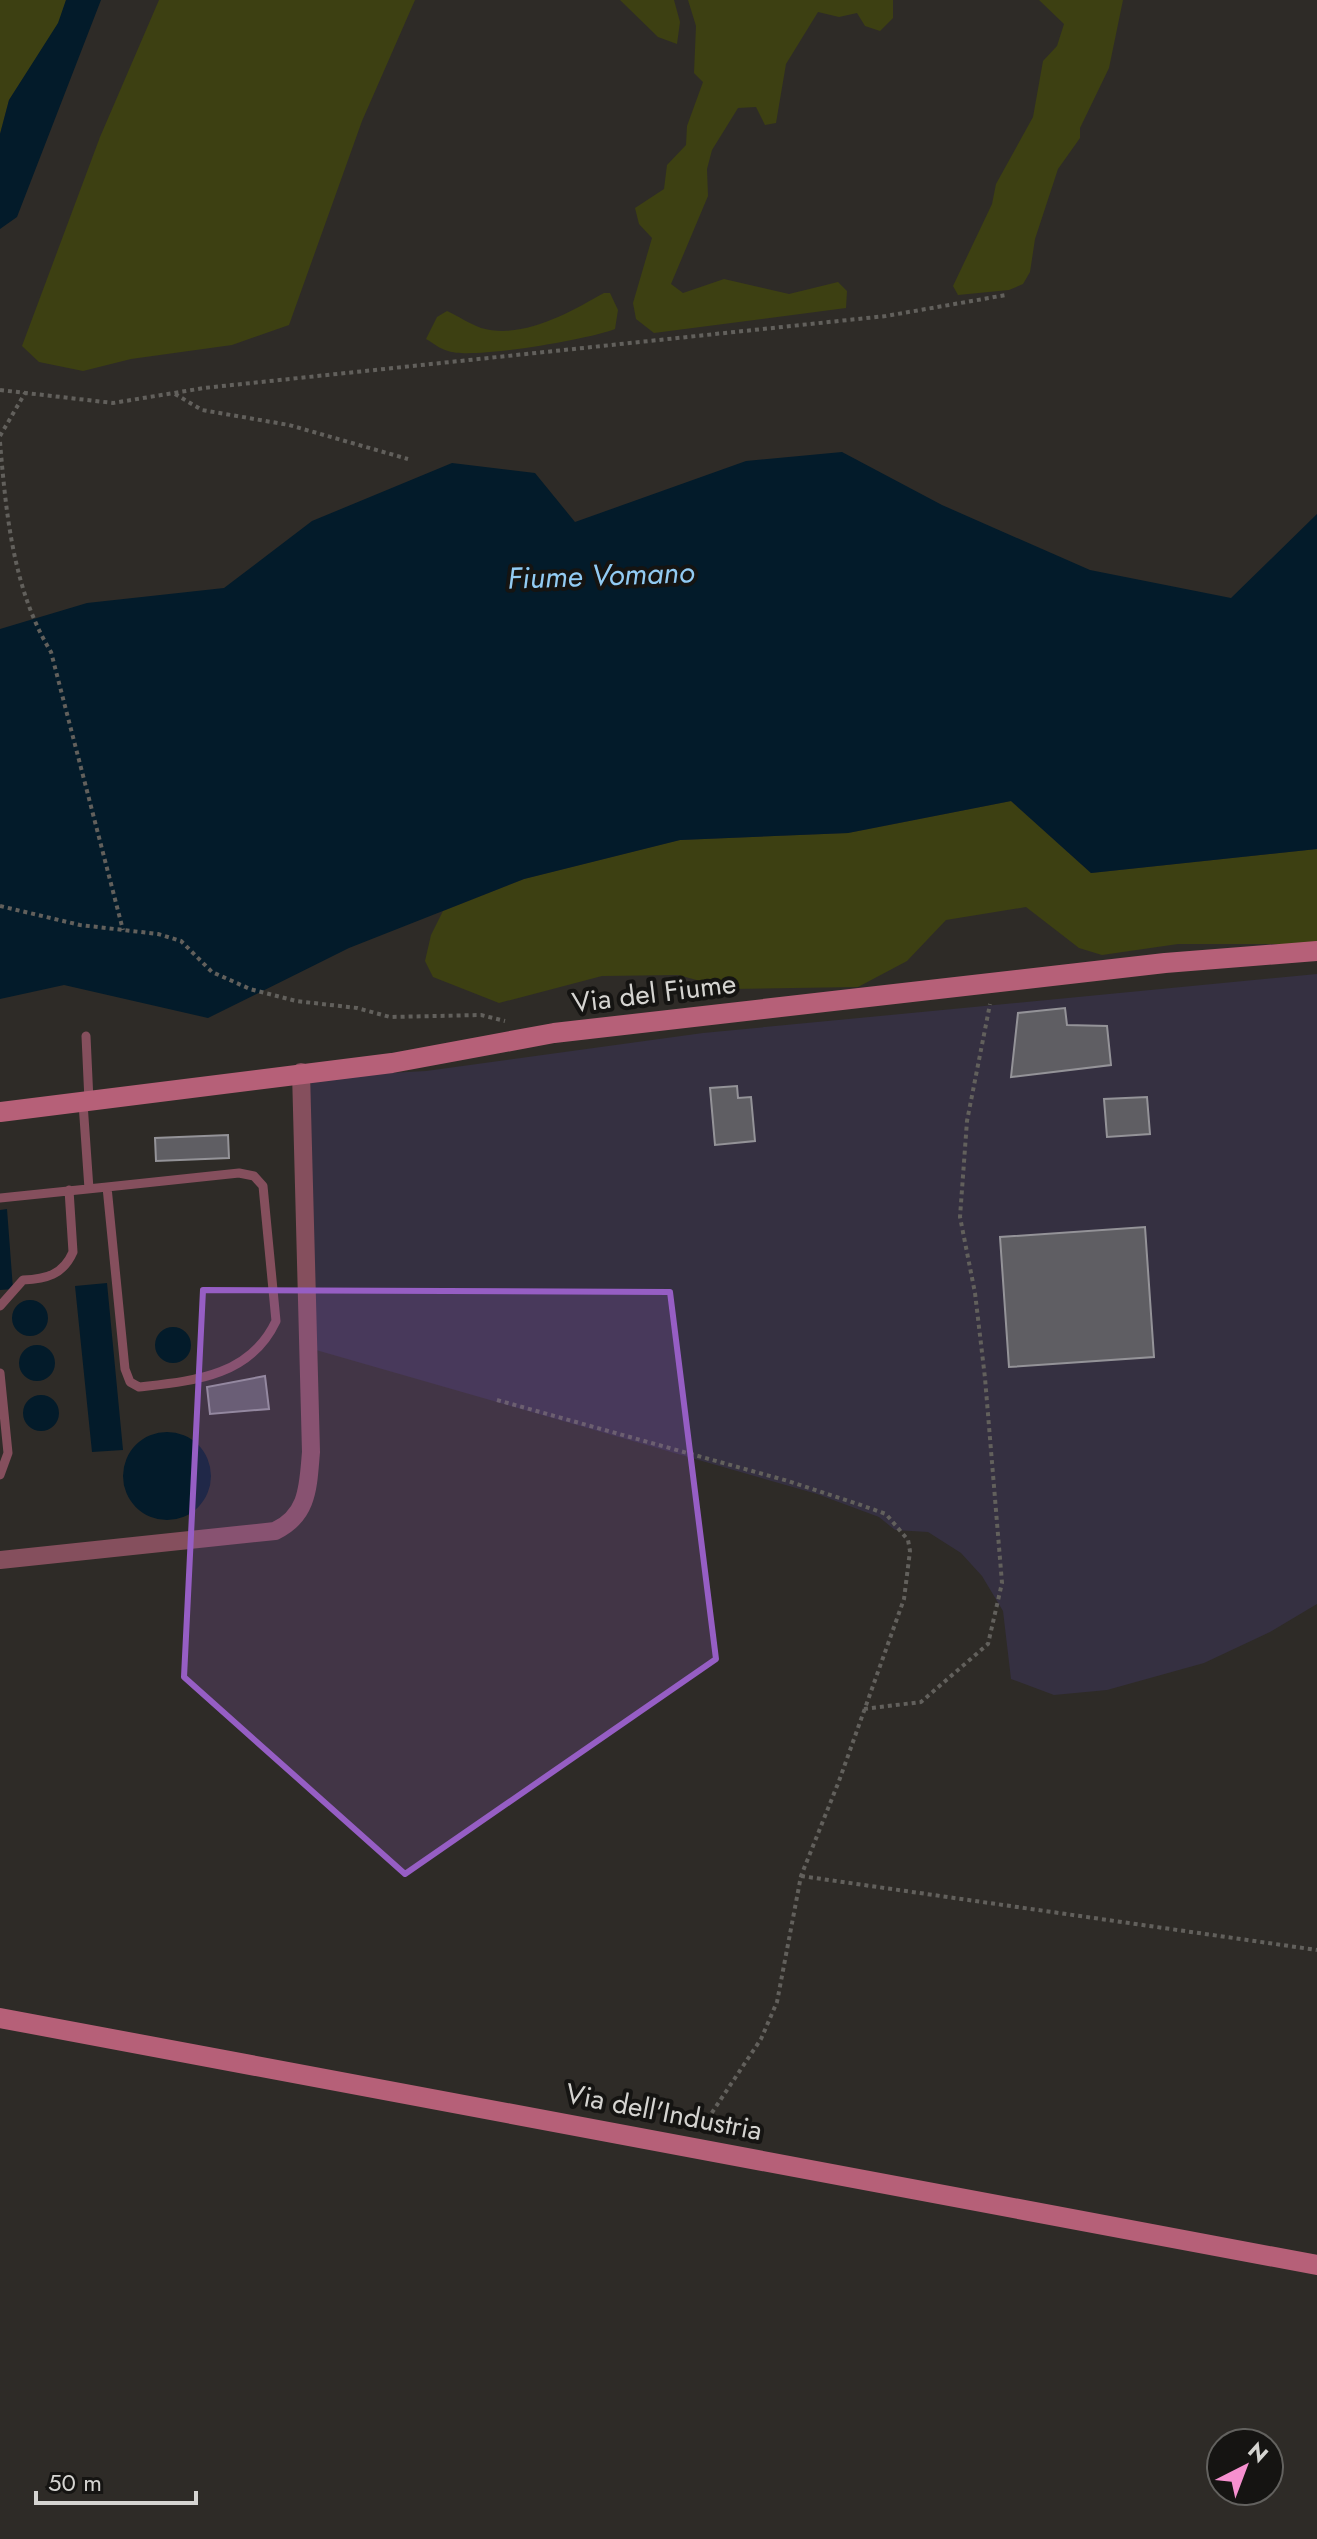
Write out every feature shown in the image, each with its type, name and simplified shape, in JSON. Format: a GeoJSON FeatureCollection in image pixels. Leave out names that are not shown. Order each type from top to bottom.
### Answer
{"type":"FeatureCollection","features":[{"type":"Feature","properties":{"kind":"street","name":"Via del Fiume"},"geometry":{"type":"LineString","coordinates":[[0,1112],[392,1063],[554,1033],[994,982],[1317,951]]}},
{"type":"Feature","properties":{"kind":"street"},"geometry":{"type":"LineString","coordinates":[[0,1560],[275,1531],[290,1524],[302,1508],[308,1491],[311,1452],[301,1072]]}},
{"type":"Feature","properties":{"kind":"street","name":"Via dell'Industria"},"geometry":{"type":"LineString","coordinates":[[0,2018],[1317,2265]]}},
{"type":"Feature","properties":{"kind":"lane"},"geometry":{"type":"LineString","coordinates":[[86,1036],[89,1189]]}},
{"type":"Feature","properties":{"kind":"lane"},"geometry":{"type":"LineString","coordinates":[[0,1198],[239,1173],[254,1176],[263,1186],[276,1321],[257,1348],[233,1368],[205,1380],[139,1387],[130,1382],[125,1369],[107,1187]]}},
{"type":"Feature","properties":{"kind":"lane"},"geometry":{"type":"LineString","coordinates":[[0,1306],[23,1280],[54,1276],[69,1261],[73,1252],[69,1190]]}},
{"type":"Feature","properties":{"kind":"lane"},"geometry":{"type":"LineString","coordinates":[[0,1373],[8,1453],[0,1475]]}},
{"type":"Feature","properties":{"kind":"path"},"geometry":{"type":"LineString","coordinates":[[0,390],[113,403],[173,393],[871,318],[1006,295]]}},
{"type":"Feature","properties":{"kind":"path"},"geometry":{"type":"LineString","coordinates":[[25,393],[0,439],[6,522],[36,627],[51,652],[123,930]]}},
{"type":"Feature","properties":{"kind":"path"},"geometry":{"type":"LineString","coordinates":[[173,393],[202,410],[289,425],[408,459]]}},
{"type":"Feature","properties":{"kind":"path"},"geometry":{"type":"LineString","coordinates":[[0,906],[80,925],[158,934],[181,941],[212,972],[250,989],[296,1001],[357,1008],[390,1017],[481,1015],[510,1022]]}},
{"type":"Feature","properties":{"kind":"path"},"geometry":{"type":"LineString","coordinates":[[864,1709],[921,1702],[988,1644],[1002,1583],[982,1349],[960,1217],[967,1121],[994,982]]}},
{"type":"Feature","properties":{"kind":"path"},"geometry":{"type":"LineString","coordinates":[[497,1400],[788,1481],[886,1514],[908,1540],[904,1599],[801,1876],[777,2002],[761,2039],[703,2121],[694,2146]]}},
{"type":"Feature","properties":{"kind":"path"},"geometry":{"type":"LineString","coordinates":[[801,1876],[1317,1950]]}},
{"type":"Feature","properties":{"kind":"highlighted area"},"geometry":{"type":"Polygon","coordinates":[[[203,1290],[670,1292],[716,1659],[405,1874],[184,1677],[203,1290]]]}},
{"type":"Feature","properties":{"kind":"shaded area"},"geometry":{"type":"Polygon","coordinates":[[[1317,974],[1317,1604],[1270,1632],[1204,1663],[1107,1690],[1054,1695],[1011,1679],[1003,1611],[982,1576],[961,1553],[928,1532],[895,1530],[879,1517],[817,1494],[309,1348],[307,1089],[315,1077],[426,1071],[703,1033],[1317,974]]]}},
{"type":"Feature","properties":{"kind":"green space"},"geometry":{"type":"Polygon","coordinates":[[[0,0],[66,0],[59,23],[9,100],[0,134],[0,0]]]}},
{"type":"Feature","properties":{"kind":"green space"},"geometry":{"type":"Polygon","coordinates":[[[159,0],[415,0],[362,121],[289,325],[232,345],[131,359],[83,371],[39,362],[22,346],[100,137],[159,0]]]}},
{"type":"Feature","properties":{"kind":"green space"},"geometry":{"type":"Polygon","coordinates":[[[620,0],[674,0],[680,22],[677,44],[658,37],[620,0]]]}},
{"type":"Feature","properties":{"kind":"green space"},"geometry":{"type":"Polygon","coordinates":[[[688,0],[893,0],[893,18],[880,31],[865,26],[857,13],[839,17],[818,12],[786,64],[776,123],[765,125],[756,107],[738,108],[712,150],[707,169],[708,196],[671,284],[683,293],[724,279],[789,294],[838,282],[847,291],[846,308],[654,333],[636,319],[633,303],[652,238],[639,224],[635,208],[664,189],[667,165],[686,145],[687,126],[703,82],[694,73],[696,26],[688,0]]]}},
{"type":"Feature","properties":{"kind":"green space"},"geometry":{"type":"Polygon","coordinates":[[[1039,0],[1123,0],[1109,68],[1080,128],[1080,138],[1058,169],[1035,239],[1030,272],[1023,284],[1009,290],[958,295],[953,286],[992,204],[996,184],[1033,117],[1043,61],[1057,46],[1064,24],[1039,0]]]}},
{"type":"Feature","properties":{"kind":"green space"},"geometry":{"type":"Polygon","coordinates":[[[604,293],[610,293],[618,310],[615,329],[602,333],[558,343],[481,353],[448,351],[426,339],[437,317],[447,311],[481,328],[513,330],[546,322],[604,293]]]}},
{"type":"Feature","properties":{"kind":"green space"},"geometry":{"type":"Polygon","coordinates":[[[1011,801],[1091,873],[1317,849],[1317,944],[1178,944],[1102,955],[1079,948],[1026,907],[946,920],[907,961],[858,987],[730,989],[678,975],[602,976],[499,1003],[433,977],[425,961],[431,935],[443,911],[524,879],[680,840],[848,833],[1011,801]]]}},
{"type":"Feature","properties":{"kind":"water"},"geometry":{"type":"Polygon","coordinates":[[[66,0],[101,0],[17,217],[0,229],[0,134],[9,100],[58,23],[66,0]]]}},
{"type":"Feature","properties":{"kind":"water","name":"Fiume Vomano"},"geometry":{"type":"Polygon","coordinates":[[[842,452],[942,505],[1090,570],[1231,598],[1317,514],[1317,849],[1091,873],[1011,801],[848,833],[680,840],[524,879],[349,948],[208,1018],[64,985],[0,999],[0,629],[87,603],[224,588],[312,521],[452,463],[535,473],[575,522],[746,461],[842,452]]]}},
{"type":"Feature","properties":{"kind":"water"},"geometry":{"type":"Polygon","coordinates":[[[7,1209],[13,1289],[0,1290],[0,1210],[7,1209]]]}},
{"type":"Feature","properties":{"kind":"water"},"geometry":{"type":"Polygon","coordinates":[[[107,1283],[123,1450],[92,1452],[75,1286],[107,1283]]]}},
{"type":"Feature","properties":{"kind":"water"},"geometry":{"type":"Polygon","coordinates":[[[30,1300],[43,1305],[48,1318],[43,1331],[30,1336],[17,1331],[12,1318],[17,1305],[30,1300]]]}},
{"type":"Feature","properties":{"kind":"water"},"geometry":{"type":"Polygon","coordinates":[[[173,1327],[186,1332],[191,1345],[186,1358],[173,1363],[160,1358],[155,1345],[160,1332],[173,1327]]]}},
{"type":"Feature","properties":{"kind":"water"},"geometry":{"type":"Polygon","coordinates":[[[37,1345],[50,1350],[55,1363],[50,1376],[37,1381],[24,1376],[19,1363],[24,1350],[37,1345]]]}},
{"type":"Feature","properties":{"kind":"water"},"geometry":{"type":"Polygon","coordinates":[[[41,1395],[54,1400],[59,1413],[54,1426],[41,1431],[28,1426],[23,1413],[28,1400],[41,1395]]]}},
{"type":"Feature","properties":{"kind":"water"},"geometry":{"type":"Polygon","coordinates":[[[158,1432],[176,1432],[192,1439],[204,1451],[211,1467],[211,1485],[204,1501],[192,1513],[176,1520],[158,1520],[142,1513],[130,1501],[123,1485],[123,1467],[130,1451],[142,1439],[158,1432]]]}},
{"type":"Feature","properties":{"kind":"building"},"geometry":{"type":"Polygon","coordinates":[[[1065,1008],[1067,1025],[1107,1026],[1111,1065],[1011,1077],[1018,1013],[1065,1008]]]}},
{"type":"Feature","properties":{"kind":"building"},"geometry":{"type":"Polygon","coordinates":[[[737,1086],[738,1098],[751,1097],[755,1141],[715,1145],[710,1088],[737,1086]]]}},
{"type":"Feature","properties":{"kind":"building"},"geometry":{"type":"Polygon","coordinates":[[[1147,1097],[1150,1134],[1107,1137],[1104,1099],[1147,1097]]]}},
{"type":"Feature","properties":{"kind":"building"},"geometry":{"type":"Polygon","coordinates":[[[228,1135],[229,1158],[156,1161],[155,1138],[228,1135]]]}},
{"type":"Feature","properties":{"kind":"building"},"geometry":{"type":"Polygon","coordinates":[[[1145,1227],[1154,1357],[1009,1367],[1000,1237],[1145,1227]]]}},
{"type":"Feature","properties":{"kind":"building"},"geometry":{"type":"Polygon","coordinates":[[[265,1376],[269,1409],[210,1414],[207,1387],[265,1376]]]}}]}
